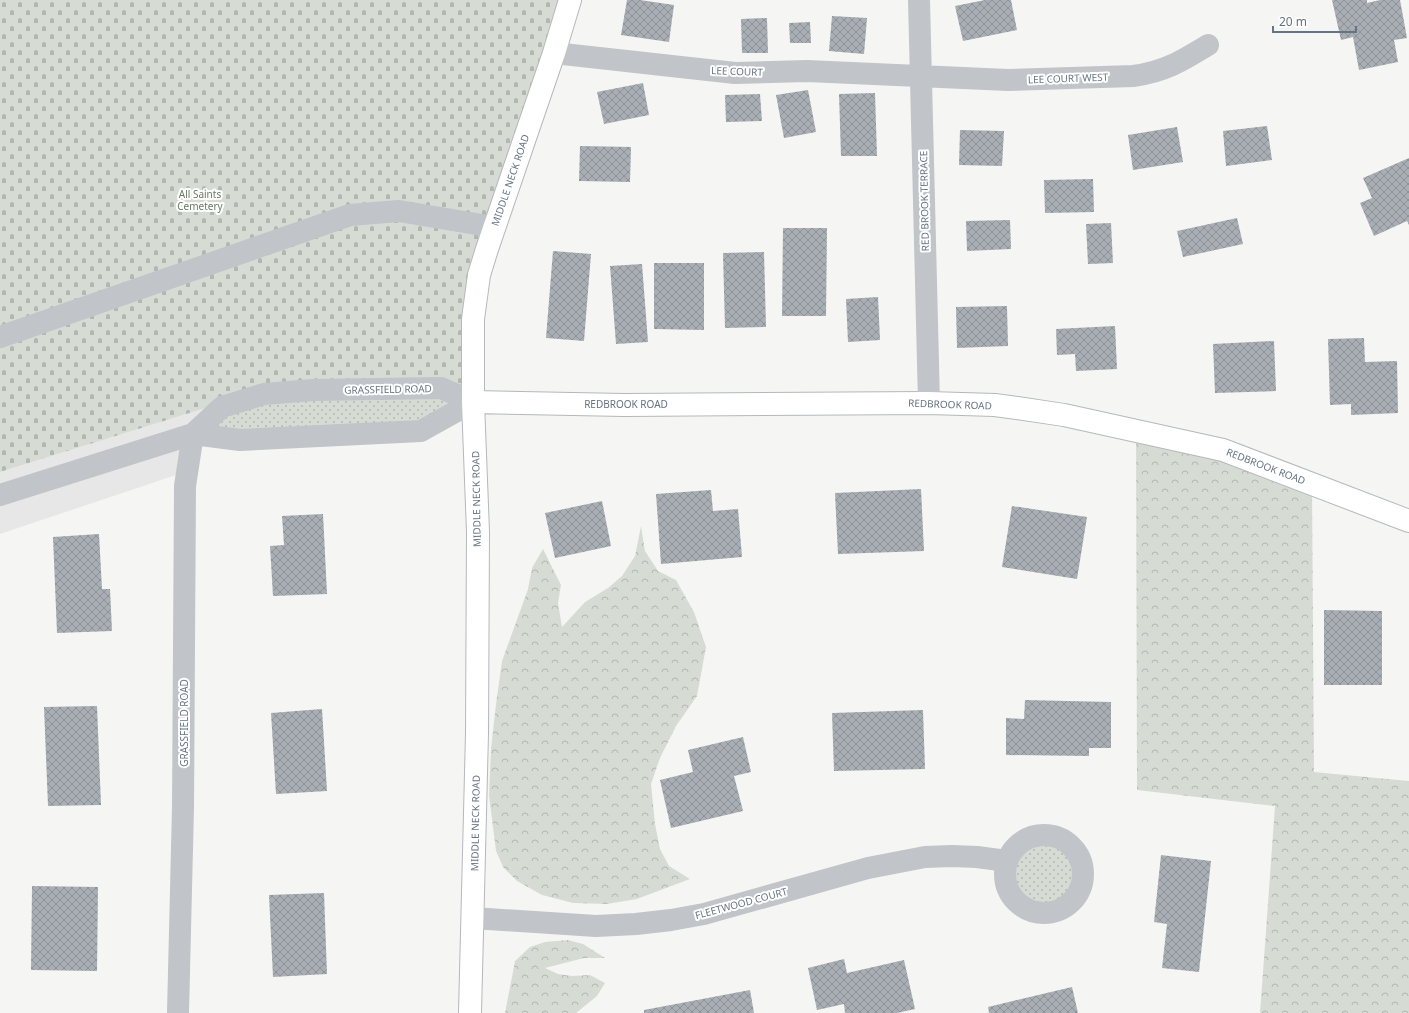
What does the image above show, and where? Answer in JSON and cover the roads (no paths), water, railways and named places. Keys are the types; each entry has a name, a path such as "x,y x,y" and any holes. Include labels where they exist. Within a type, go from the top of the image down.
{"main road":[{"name":"MIDDLE NECK ROAD","path":"470,1013 477,733 478,540 473,402 473,319 480,275 494,227 554,53 570,0"},
{"name":"REDBROOK ROAD","path":"473,402 624,405 929,403 995,405 1044,412 1223,450 1409,521"}],"street":[{"name":"RED BROOK TERRACE","path":"919,0 929,403"},
{"name":"LEE COURT WEST","path":"921,76 1008,80 1133,76 1150,74 1182,62 1208,45"},
{"name":"LEE COURT","path":"554,53 735,73 807,71 921,76"},
{"path":"0,337 350,215 399,211 494,227"},
{"name":"GRASSFIELD ROAD","path":"178,1013 183,807 185,486 193,434 222,407 264,394 313,390 441,388 473,402"},
{"path":"0,495 193,434 240,440 421,431 473,402"},
{"name":"FLEETWOOD COURT","path":"473,918 596,926 636,924 704,914 868,868 925,857 964,856 1007,861"}],"park label":[{"name":"All Saints Cemetery","path":"200,200"}]}
